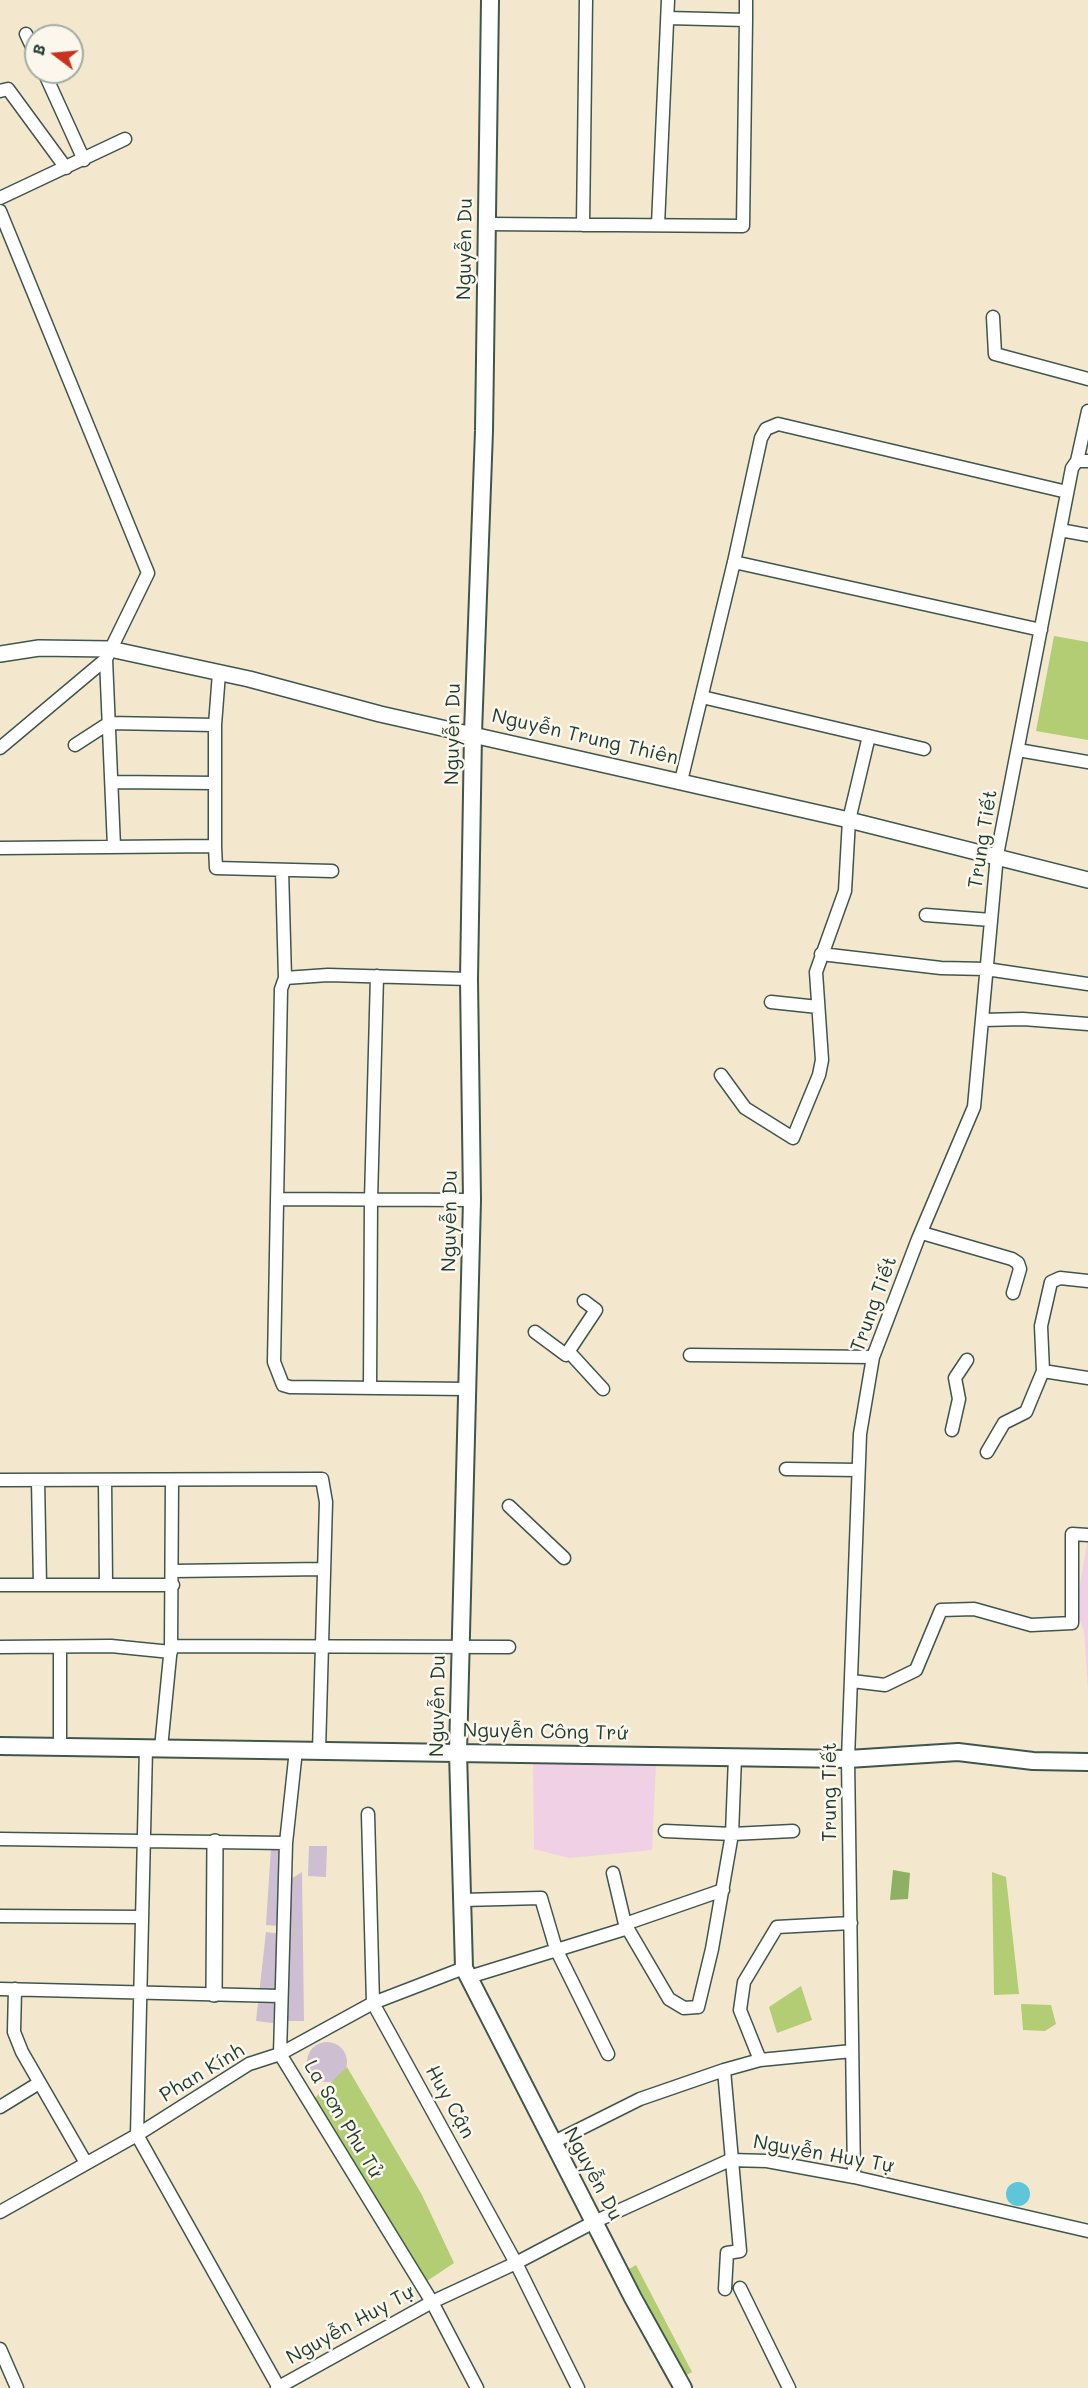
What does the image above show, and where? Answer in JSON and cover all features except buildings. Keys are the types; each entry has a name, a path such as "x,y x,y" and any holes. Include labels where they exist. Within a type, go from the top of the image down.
{"main road":[{"name":"Nguyễn Du","path":"489,0 484,431 473,733 469,979 472,1200 458,1752 466,1972 552,2143 683,2388"},
{"name":"Nguyễn Công Trứ","path":"0,1746 848,1758 958,1752 1033,1761 1088,1762"}],"street":[{"path":"583,225 586,0"},
{"path":"658,225 668,0"},
{"path":"487,224 743,226 746,0"},
{"path":"668,18 746,20"},
{"path":"49,84 84,160"},
{"path":"0,91 8,89 66,168"},
{"path":"0,198 125,139"},
{"path":"0,211 148,573 108,654 0,748"},
{"path":"993,317 995,354 1088,379"},
{"name":"Trung Tiết","path":"854,2178 848,1758 860,1434 873,1357 974,1107 997,855 1067,492 1080,462 1088,411"},
{"path":"681,781 734,561 760,438 766,429 776,424 1067,492"},
{"path":"1060,530 1088,535"},
{"path":"734,561 1041,630"},
{"name":"Nguyễn Trung Thiên","path":"0,654 39,648 108,654 219,673 380,714 473,733 997,855 1088,880"},
{"path":"108,654 114,847"},
{"path":"219,673 214,783 216,868 332,871"},
{"path":"702,697 924,749"},
{"path":"75,745 110,723 215,725"},
{"path":"721,1075 745,1108 793,1138 819,1075 822,1060 816,972 845,891 849,820 869,736"},
{"path":"1018,750 1088,762"},
{"path":"112,782 214,783"},
{"path":"0,848 215,846"},
{"path":"282,870 285,978 280,989 273,1357 283,1385 467,1389"},
{"path":"926,915 991,920"},
{"path":"821,954 941,968 986,969 1088,984"},
{"path":"285,978 328,975 469,979"},
{"path":"370,1388 371,1200 377,976"},
{"path":"771,1002 818,1007"},
{"path":"982,1020 1023,1019 1088,1024"},
{"path":"277,1199 472,1200"},
{"path":"922,1233 1012,1259 1018,1263 1020,1269 1013,1293"},
{"path":"987,1452 1004,1423 1026,1412 1043,1371 1041,1326 1049,1285 1053,1280 1060,1278 1088,1281"},
{"path":"535,1332 566,1356 596,1310 584,1301"},
{"path":"570,1353 603,1389"},
{"path":"690,1355 873,1357"},
{"path":"952,1430 959,1399 955,1378 968,1360"},
{"path":"1043,1371 1088,1378"},
{"path":"786,1469 858,1470"},
{"path":"0,1480 322,1479 326,1502 319,1751"},
{"path":"38,1480 40,1585"},
{"path":"105,1480 106,1585"},
{"path":"172,1480 171,1649 153,1748 144,1841 140,1917 137,2135 278,2388"},
{"path":"509,1506 564,1558"},
{"path":"852,1681 885,1685 916,1670 941,1610 974,1609 1032,1625 1072,1623 1072,1534 1088,1535"},
{"path":"173,1571 324,1569"},
{"path":"0,1585 173,1585"},
{"path":"0,1647 111,1646 171,1649 509,1647"},
{"path":"60,1647 60,1747"},
{"name":"La Sơn Phu Tử","path":"296,1750 286,1843 280,2054 432,2302 477,2388"},
{"path":"614,1873 626,1926 669,1999 678,2006 695,2009 702,1999 732,1834 735,1757"},
{"name":"Huy Cận","path":"368,1814 373,2003 516,2263 578,2388"},
{"path":"665,1831 732,1834 794,1831"},
{"path":"0,1839 286,1843"},
{"path":"214,1994 216,1842"},
{"name":"Phan Kính","path":"0,2212 137,2135 249,2064 280,2054 373,2003 466,1972 556,1949 723,1890"},
{"path":"462,1900 541,1898 556,1949 608,2054"},
{"path":"0,1916 140,1917"},
{"path":"760,2060 742,2022 740,2002 748,1975 773,1931 786,1924 851,1923"},
{"path":"0,1989 280,1996"},
{"path":"15,1989 14,2032 22,2052 86,2163"},
{"path":"552,2143 640,2099 724,2070 760,2060 852,2051"},
{"path":"724,2070 730,2160 740,2251 727,2253 725,2289"},
{"path":"0,2107 39,2083"},
{"name":"Nguyễn Huy Tự","path":"278,2388 432,2302 516,2263 594,2222 730,2160 767,2161 854,2178 1088,2231"},
{"path":"740,2288 789,2388"},
{"path":"0,2349 17,2388"}],"shaded area":[{"path":"1087,1543 1088,1689 1084,1631 1076,1609"},
{"path":"533,1762 656,1764 652,1850 569,1858 534,1849"},
{"path":"309,1846 327,1846 326,1877 308,1876"},
{"path":"271,1848 284,1849 279,1926 266,1925"},
{"path":"302,1872 304,2021 288,2021 286,1882"},
{"path":"266,1932 282,1934 273,2023 256,2021"},
{"path":"327,2042 341,2048 347,2062 341,2076 327,2082 313,2076 307,2062 313,2048"}],"green space":[{"path":"1054,636 1088,642 1088,740 1036,731"},
{"path":"893,1870 910,1873 908,1899 890,1900"},
{"path":"992,1872 1006,1877 1019,1994 994,1995"},
{"path":"801,1986 812,2020 777,2033 769,2007"},
{"path":"1021,2004 1051,2005 1056,2024 1045,2031 1023,2030"},
{"path":"347,2067 422,2195 454,2263 421,2285 315,2098"},
{"path":"636,2265 692,2372 685,2376 629,2269"}],"water":[{"path":"1018,2182 1027,2185 1030,2194 1027,2203 1018,2206 1009,2203 1006,2194 1009,2185"}]}
